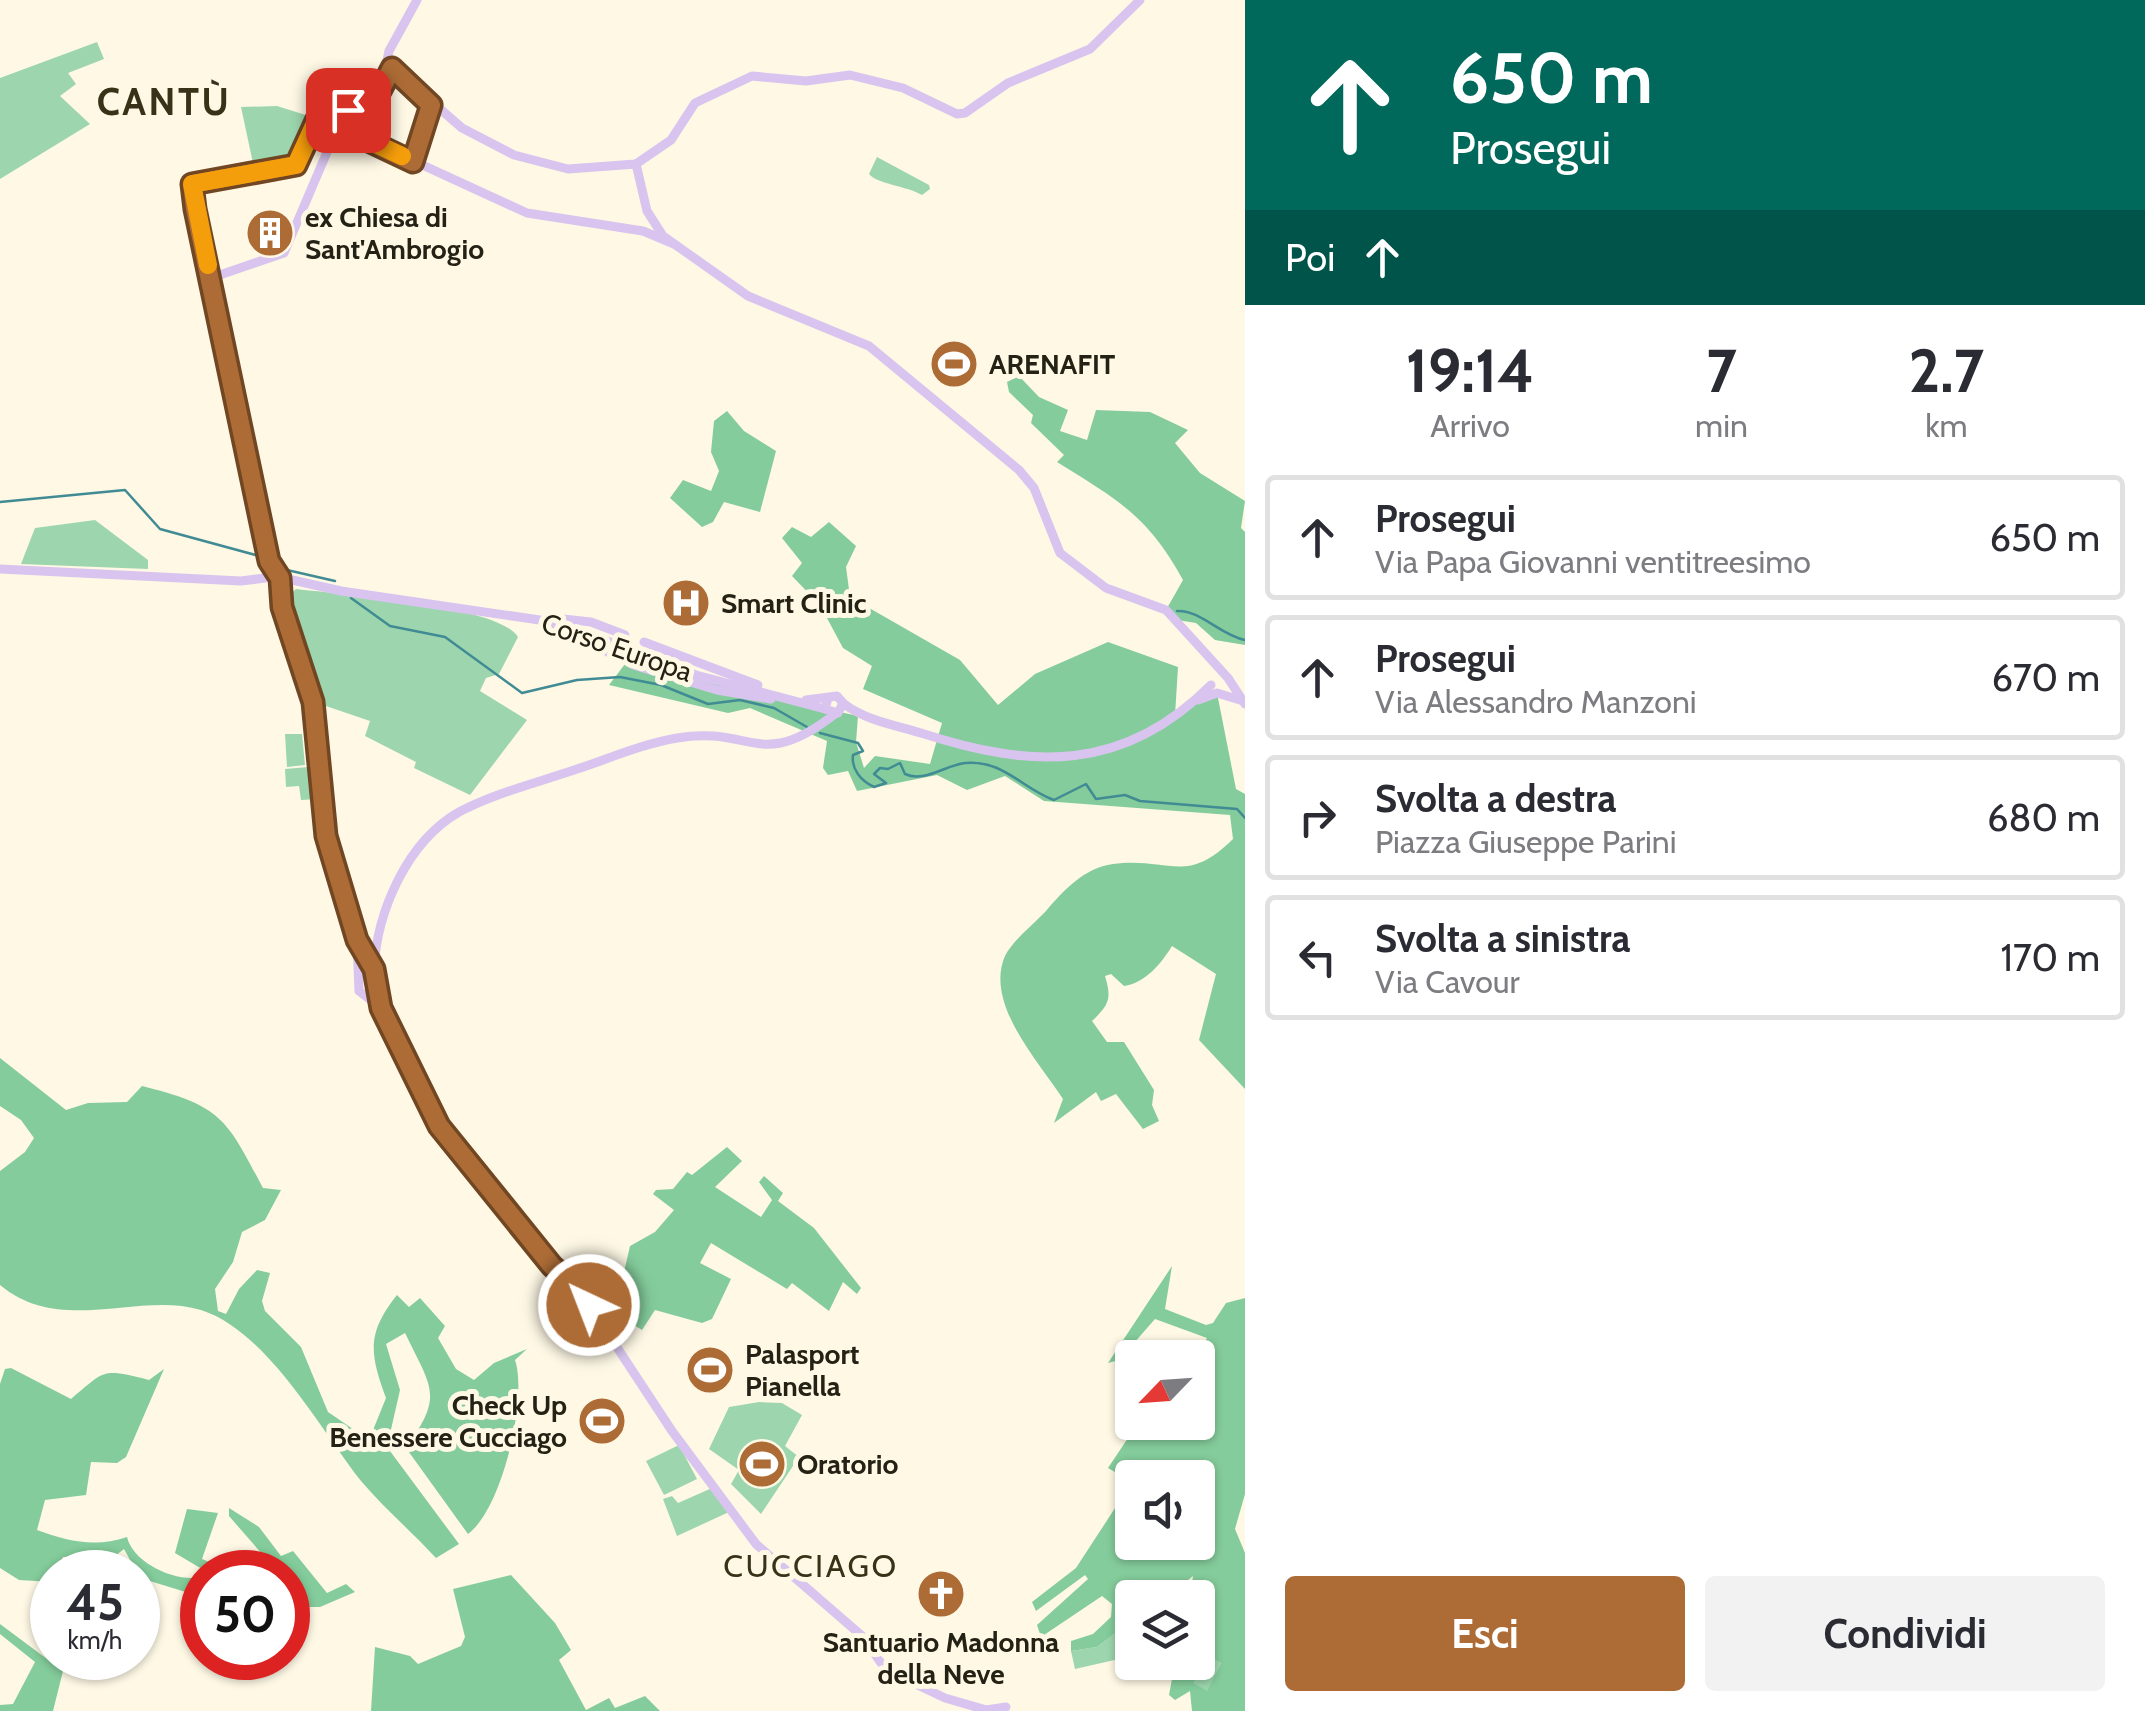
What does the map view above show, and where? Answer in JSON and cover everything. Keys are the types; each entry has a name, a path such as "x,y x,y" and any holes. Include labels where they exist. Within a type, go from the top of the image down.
{"main road":[{"path":"210,278 284,253 342,116 380,89 388,54 417,0"},
{"path":"388,54 394,69 462,128 525,159 575,169 636,164 671,140 688,108 744,78 761,75 806,81 838,74 903,88 958,114 971,110 1008,83 1090,49 1140,0"},
{"path":"360,136 386,71 394,69"},
{"path":"413,162 431,105"},
{"path":"1000,1710 945,1698 886,1670 856,1631 764,1553 581,1291 439,1126 381,1008 324,824 313,702 273,581 192,184 296,165 318,117 538,216 660,236 748,296 876,351 1026,477 1037,493 1053,544 1064,557 1106,588 1166,610 1212,661 1220,684 1244,702"},
{"path":"636,164 648,212 660,236"},
{"path":"0,569 273,581"},
{"name":"Corso Europa","path":"273,581 526,616 606,638 696,675 862,714 960,746 1018,757 1075,759 1113,750 1146,734 1220,684"},
{"path":"526,616 566,616 625,634"},
{"path":"526,616 592,641 618,658"},
{"path":"644,642 779,694"},
{"path":"633,665 717,690 786,702 792,697"},
{"path":"381,1008 359,992 389,899 426,841 452,816 498,796 671,739 717,737 767,746 800,740 824,723 832,708"},
{"path":"370,1000 374,984"}],"green space":[{"path":"97,42 104,59 68,73 76,84 60,96 90,124 0,179 0,78"},
{"path":"277,106 312,117 313,124 295,164 254,168 241,107"},
{"path":"877,157 930,189 922,195 873,177 869,174"},
{"path":"1019,376 1039,397 1068,410 1060,431 1087,440 1096,410 1150,412 1188,430 1175,443 1200,473 1245,501 1241,528 1245,532 1245,645 1215,640 1196,623 1177,620 1166,610 1183,580 1170,558 1130,511 1057,462 1064,455 1031,423 1033,415 1009,392 1007,382"},
{"path":"727,411 744,431 776,451 760,512 724,502 713,522 702,527 670,498 683,480 711,491 719,471 711,452 714,421"},
{"path":"95,520 148,560 148,569 21,564 35,528"},
{"path":"829,522 856,546 846,567 850,597 960,660 998,705 1035,674 1108,642 1178,667 1175,715 1217,693 1236,789 1245,794 1245,1089 1199,1040 1216,974 1172,946 1158,966 1139,981 1124,986 1111,974 1105,976 1108,1001 1092,1021 1107,1042 1124,1042 1154,1090 1152,1105 1159,1121 1143,1129 1116,1094 1101,1101 1096,1092 1054,1123 1063,1099 1029,1051 1002,994 1005,956 1067,888 1084,875 1113,864 1189,866 1202,862 1233,839 1230,815 1044,801 1005,776 967,790 937,775 857,791 848,771 828,775 823,768 827,741 750,708 728,713 609,685 625,664 858,716 856,742 864,768 875,756 930,764 942,723 863,689 872,666 843,648 820,605 792,576 802,563 782,538 792,527 811,537"},
{"path":"296,589 450,609 505,626 518,637 499,674 486,678 480,691 527,720 470,795 414,768 416,762 365,736 370,721 317,703 283,601"},
{"path":"305,729 313,729 318,799 301,800 299,786 286,787 285,769 308,767"},
{"path":"285,734 302,734 305,765 287,767"},
{"path":"0,1058 66,1110 88,1103 127,1102 142,1086 189,1101 219,1118 240,1145 263,1188 281,1190 265,1220 242,1232 233,1262 215,1289 218,1311 226,1314 239,1289 257,1270 270,1273 262,1301 265,1311 301,1347 328,1412 369,1440 386,1398 374,1356 376,1333 397,1295 409,1307 420,1298 445,1326 438,1338 456,1369 474,1380 494,1363 527,1349 515,1360 518,1400 501,1478 492,1502 468,1534 406,1448 430,1403 422,1367 405,1333 386,1344 400,1390 387,1447 459,1544 436,1558 361,1481 270,1360 225,1321 201,1310 177,1306 48,1308 24,1300 0,1285 0,1171 25,1152 34,1138 21,1120 0,1106"},
{"path":"727,1147 742,1161 715,1187 761,1217 772,1200 759,1182 764,1176 783,1193 778,1201 814,1228 861,1288 857,1294 843,1282 829,1311 792,1283 787,1289 711,1243 700,1263 731,1279 712,1319 702,1323 655,1310 642,1330 629,1322 607,1278 624,1272 630,1246 655,1232 674,1210 653,1194 656,1190 673,1189 687,1172 692,1175"},
{"path":"1172,1266 1165,1309 1206,1325 1213,1323 1226,1303 1245,1298 1245,1494 1235,1529 1245,1553 1245,1711 1192,1711 1190,1691 1175,1700 1169,1695 1172,1680 1195,1680 1194,1683 1207,1691 1215,1680 1221,1663 1215,1660 1215,1580 1192,1580 1193,1576 1188,1580 1115,1580 1115,1634 1097,1647 1071,1651 1071,1641 1093,1634 1111,1617 1112,1604 1102,1596 1041,1637 1037,1625 1088,1579 1085,1575 1036,1611 1032,1602 1076,1568 1115,1508 1115,1560 1215,1560 1215,1460 1115,1460 1115,1472 1108,1468 1127,1440 1215,1440 1215,1340 1206,1340 1155,1319 1137,1340 1123,1340"},
{"path":"11,1368 71,1399 105,1374 149,1380 164,1369 126,1457 117,1463 91,1462 86,1495 45,1500 37,1530 81,1542 127,1537 134,1550 30,1550 30,1581 19,1580 0,1568 0,1384 5,1369"},
{"name":"Oratorio","path":"782,1403 802,1415 785,1446 799,1457 761,1514 731,1484 739,1470 709,1449 729,1407"},
{"path":"679,1445 697,1479 664,1495 646,1461"},
{"path":"712,1488 729,1512 677,1536 663,1499 672,1496 678,1503"},
{"path":"229,1508 259,1527 276,1550 259,1550 229,1516"},
{"path":"187,1509 218,1513 205,1550 180,1550 180,1556 175,1553"},
{"path":"160,1570 180,1577 180,1590 160,1584"},
{"path":"310,1572 327,1593 346,1584 355,1592 320,1607 310,1607"},
{"path":"511,1575 555,1623 571,1650 559,1660 586,1710 609,1698 615,1708 645,1696 660,1711 371,1711 375,1647 410,1656 418,1664 461,1646 465,1637 453,1589"},
{"path":"0,1624 30,1646 30,1658 0,1634"},
{"path":"1115,1634 1115,1660 1075,1669 1071,1651 1097,1647"},
{"path":"30,1672 30,1680 61,1680 53,1711 0,1711 0,1705 13,1704"},
{"path":"1195,1680 1213,1680 1207,1692 1194,1683"}],"waterway":[{"path":"0,502 125,490 160,529 263,557"},
{"path":"274,561 287,570 335,581"},
{"path":"351,598 390,626 445,637 522,693 577,680 620,677 661,685 708,704 740,700 774,708 807,727"},
{"path":"1177,611 1194,614 1245,640"},
{"path":"820,733 858,743 863,751 853,755 855,770 874,787 886,783 874,774 880,768 900,763 905,774 912,776 978,763 1001,770 1054,800 1086,784 1096,799 1125,795 1140,801 1237,809 1245,818"}],"slow traffic":[{"path":"208,265 192,184 296,165 318,117 402,156"}],"place":[{"name":"ex Chiesa di Sant'Ambrogio","path":"270,233"},
{"name":"ARENAFIT","path":"954,364"},
{"name":"Smart Clinic","path":"686,603"},
{"name":"Palasport Pianella","path":"710,1370"},
{"name":"Check Up Benessere Cucciago","path":"602,1421"},
{"name":"Oratorio","path":"762,1464"},
{"name":"Santuario Madonna della Neve","path":"941,1594"}],"district":[{"name":"CANTÙ","path":"164,101"},
{"name":"CUCCIAGO","path":"811,1565"}],"route":[{"path":"348,110 379,93 386,71 392,68 410,80 431,105 413,162 318,117 296,165 192,184 195,209 269,561 280,578 282,607 313,702 326,836 357,940 374,969 381,1008 439,1126 552,1266 570,1282 580,1284 578,1290 587,1294 589,1305"}]}
